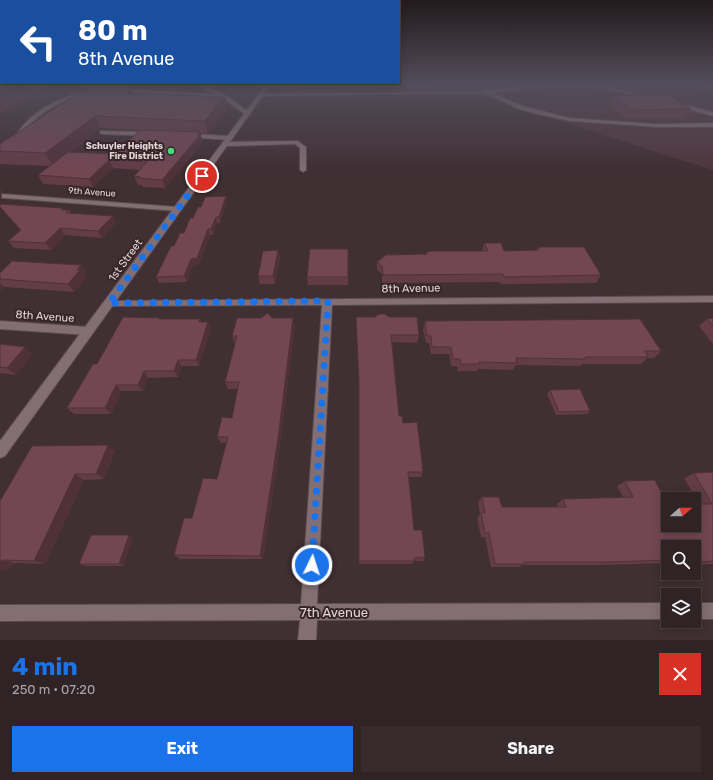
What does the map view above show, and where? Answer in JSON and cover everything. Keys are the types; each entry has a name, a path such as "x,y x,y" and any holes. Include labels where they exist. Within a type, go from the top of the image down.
{"street":[{"path":"22,132 36,116 41,113"},
{"path":"538,113 563,119 649,126 713,125"},
{"name":"1st Street","path":"0,452 248,114"},
{"path":"102,132 155,134"},
{"path":"185,136 228,141 296,142 303,147 303,170"},
{"name":"9th Avenue","path":"5,196 177,209"},
{"name":"8th Avenue","path":"109,303 713,299"},
{"path":"307,640 328,301"},
{"name":"8th Avenue","path":"0,325 88,332"},
{"name":"7th Avenue","path":"0,613 661,611"},
{"path":"701,611 713,611"}],"shaded area":[{"path":"533,113 713,113 713,170"}],"building":[{"path":"48,113 211,113 204,121 95,116 45,153 0,151 0,144"},
{"path":"140,130 200,132 198,135 200,135 162,180 138,178 140,177 134,176 147,162 109,160 89,179 38,175 68,152 115,154"},
{"path":"226,196 219,217 216,217 211,229 208,229 197,258 191,259 184,276 156,277 171,246 174,246 180,233 184,233 190,218 193,218 198,207 201,207 205,197"},
{"path":"0,204 62,208 61,210 69,210 66,213 113,216 98,231 60,228 45,243 8,241 21,230 0,207"},
{"path":"484,243 501,243 504,251 539,250 538,247 584,247 601,275 504,277 503,274 383,275 382,266 377,262 386,255 427,254 427,252 432,251 488,251"},
{"path":"310,249 348,249 348,277 307,277"},
{"path":"278,250 273,276 258,276 263,251"},
{"path":"12,261 81,265 77,270 80,270 68,284 0,279 0,272"},
{"path":"268,313 272,318 293,318 278,439 260,556 174,555 184,518 192,518 203,478 217,479 228,437 217,437 222,417 232,418 239,382 225,382 237,336 232,336 237,318 261,318"},
{"path":"379,314 385,314 389,317 417,317 419,335 391,335 399,416 402,416 403,423 417,422 423,472 408,472 414,530 422,530 425,557 414,558 414,561 359,561 359,381 356,317 375,317"},
{"path":"123,317 200,319 199,322 208,322 196,360 178,360 174,371 144,371 138,385 116,385 105,408 67,408 93,364 97,364"},
{"path":"713,318 713,326 707,319"},
{"path":"640,319 661,351 645,351 648,357 585,357 586,359 516,358 517,363 479,362 480,364 461,364 460,359 453,359 451,347 432,347 431,336 427,336 425,321"},
{"path":"0,344 25,347 7,368 0,367"},
{"path":"580,389 590,411 559,412 550,390"},
{"path":"108,445 96,474 75,474 34,561 3,560 0,562 0,501 32,446"},
{"path":"713,472 713,561 701,562 701,540 661,540 661,560 524,562 524,564 495,564 489,533 485,533 481,513 485,513 482,497 499,497 502,507 566,507 563,499 633,497 625,481 655,480 661,492 661,532 701,532 701,504 712,504 694,473"},
{"path":"91,535 129,535 119,564 79,564"}],"place":[{"name":"Schuyler Heights Fire District","path":"171,151"}],"route":[{"path":"202,176 109,303 328,301 312,565"}]}
